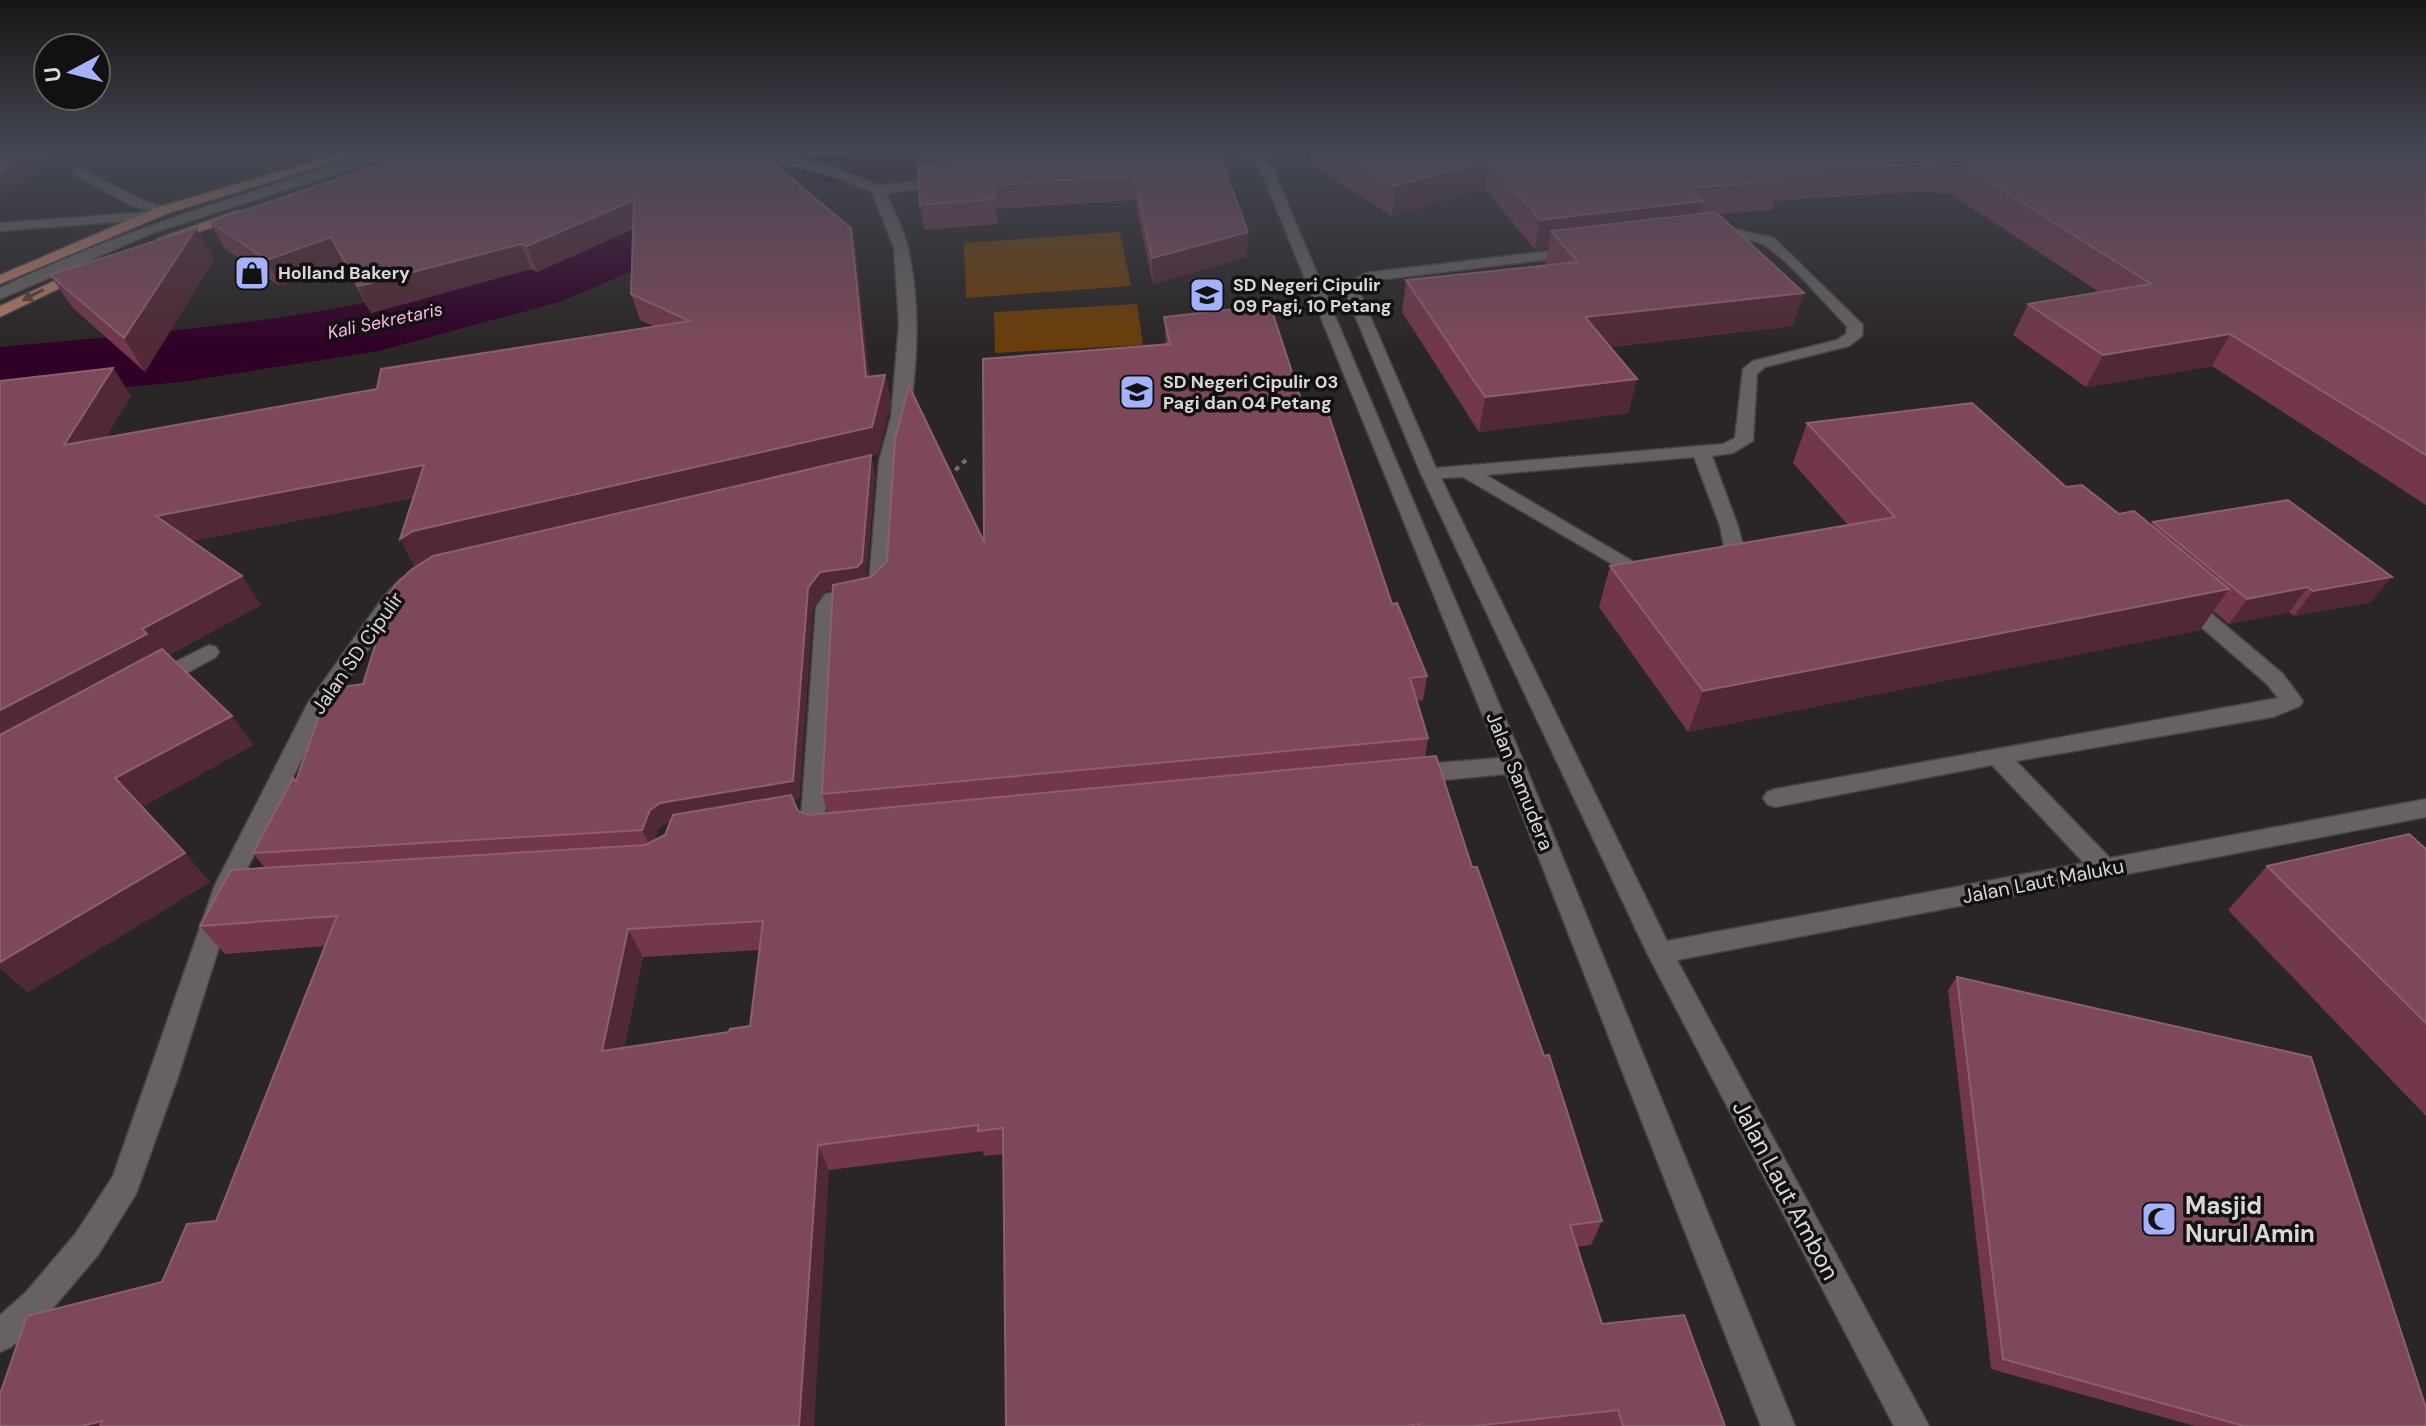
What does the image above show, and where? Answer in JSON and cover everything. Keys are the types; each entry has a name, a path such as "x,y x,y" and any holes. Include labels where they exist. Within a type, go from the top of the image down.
{"main road":[{"path":"0,280 151,215"},
{"path":"0,312 131,250 234,215"}],"street":[{"path":"0,294 109,245 193,215"},
{"path":"851,830 818,831 813,818 826,607 832,599 869,593 879,584 888,461 896,446 908,311 901,246 888,215"},
{"name":"Jalan Samudera","path":"1286,215 1514,765 1778,1426"},
{"path":"0,227 147,216"},
{"path":"1430,474 1727,449 1744,441 1749,372 1759,364 1843,343 1854,336 1855,325 1769,241 1734,233 1702,237"},
{"name":"Jalan Laut Ambon","path":"1592,250 1365,277 1350,287 1430,474 1660,953 1912,1426"},
{"path":"1701,451 1729,526 1736,557 1707,561"},
{"path":"858,468 888,461"},
{"path":"1465,470 1636,572 1664,568"},
{"name":"Jalan SD Cipulir","path":"0,1336 37,1303 87,1244 125,1184 164,1077 226,887 316,708 391,601 426,571"},
{"path":"1775,798 2273,709 2292,701 2275,679 2166,586"},
{"path":"139,690 209,652"},
{"path":"1997,756 2105,869"},
{"path":"1388,777 1514,765"},
{"name":"Jalan Laut Maluku","path":"1660,953 2426,808"},
{"path":"784,814 814,809"},
{"path":"226,887 257,885"}],"shaded area":[{"path":"1120,232 1131,286 966,298 964,243"},
{"path":"1137,304 1143,345 995,353 994,312"}],"building":[{"path":"232,215 600,215 527,246 521,244 358,286 331,237 267,260 210,222"},
{"path":"634,215 835,215 851,228 866,377 885,375 872,427 413,531 400,539 424,465 156,516 242,576 142,629 147,634 0,710 0,381 113,368 64,445 377,389 381,369 690,321 631,294"},
{"path":"1142,215 1242,215 1248,232 1152,258"},
{"path":"1535,215 1587,215 1540,220"},
{"path":"1694,215 1719,215 1804,293 1585,317 1637,379 1485,397 1406,280 1578,262 1551,231"},
{"path":"2041,215 2426,215 2426,455 2230,334 2103,355 2028,304 2151,284"},
{"path":"196,228 124,338 50,275"},
{"path":"1270,305 1304,409 1326,407 1392,604 1397,603 1427,676 1410,678 1428,738 822,794 833,585 871,577 887,561 895,439 909,386 984,542 983,359 1170,344 1164,317"},
{"path":"1972,403 2066,487 2082,485 2119,514 2134,511 2229,589 1703,691 1610,566 1895,517 1807,423"},
{"path":"871,455 862,562 857,567 820,572 808,588 793,781 660,803 650,810 642,830 253,853 293,778 296,781 329,689 363,684 394,586 411,570 433,556"},
{"path":"2288,500 2392,577 2313,591 2308,587 2247,599 2153,522"},
{"path":"162,649 232,716 115,778 185,853 0,962 0,735"},
{"path":"1436,756 1472,867 1477,867 1544,1056 1549,1055 1602,1221 1570,1225 1602,1324 1684,1315 1725,1426 1623,1426 1618,1410 1474,1426 1006,1426 1003,1128 978,1131 978,1125 818,1145 799,1426 100,1426 102,1421 82,1426 0,1426 0,1394 27,1316 162,1282 187,1224 216,1221 337,916 200,926 231,870 645,845 665,835 673,815 791,795 798,811 809,815","holes":["763,921 750,1026 730,1029 729,1032 602,1051 628,929"]},
{"path":"2409,834 2426,849 2426,1023 2267,866"},
{"name":"Masjid Nurul Amin","path":"1957,977 2311,1057 2426,1408 2426,1426 2244,1426 2003,1359"}],"waterway":[{"name":"Kali Sekretaris","path":"0,373 181,356 379,326 531,285 696,215"}],"place":[{"name":"Holland Bakery","path":"252,273"},
{"name":"SD Negeri Cipulir 09 Pagi, 10 Petang","path":"1207,295"},
{"name":"SD Negeri Cipulir 03 Pagi dan 04 Petang","path":"1137,392"},
{"name":"Masjid Nurul Amin","path":"2159,1219"}]}
